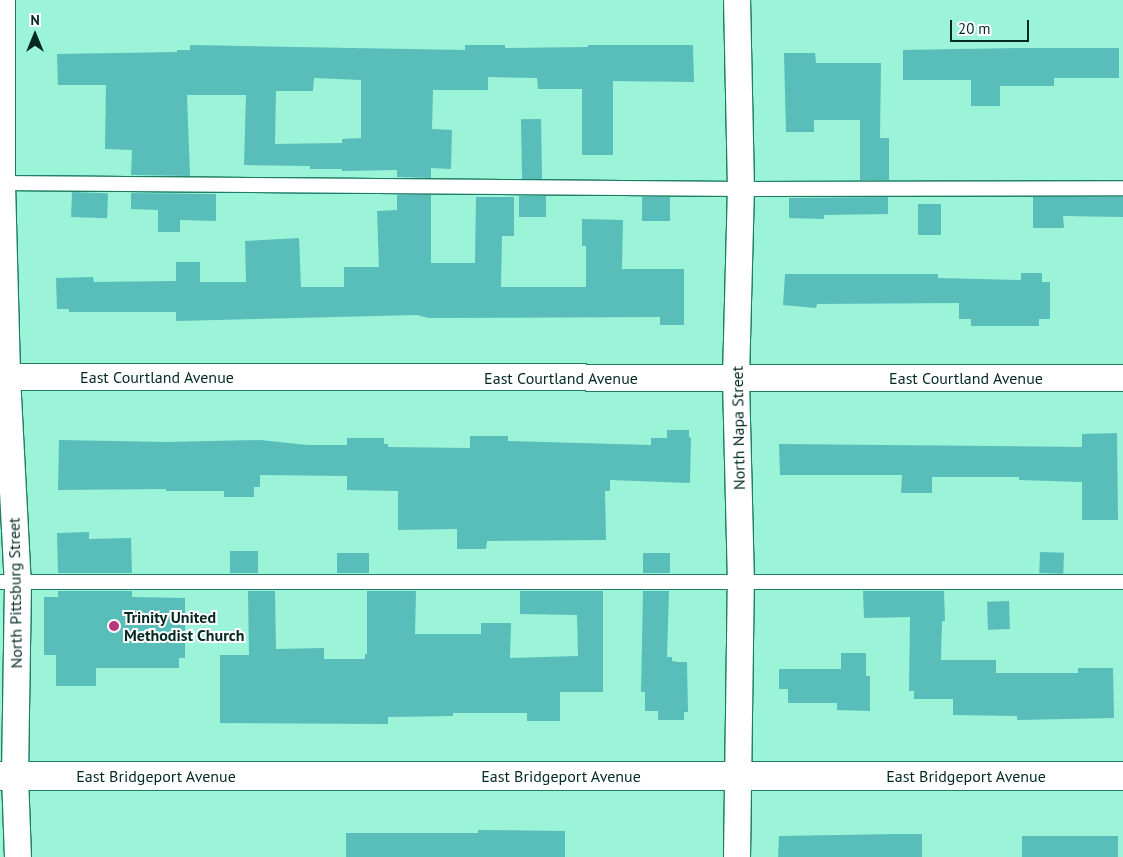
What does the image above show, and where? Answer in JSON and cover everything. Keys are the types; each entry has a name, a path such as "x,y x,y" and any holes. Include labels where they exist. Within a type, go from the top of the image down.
{"street":[{"name":"North Pittsburg Street","path":"2,0 1,182 9,583 7,776 18,857"},
{"name":"North Napa Street","path":"737,0 741,189 736,378 741,584 737,857"},
{"name":"East Courtland Avenue","path":"4,377 1123,378"},
{"name":"East Bridgeport Avenue","path":"7,776 1123,776"}],"lane":[{"path":"1,182 741,189 1123,188"},
{"path":"9,583 741,584 1123,582"}],"building":[{"path":"190,45 465,50 465,45 505,45 505,48 588,47 588,45 693,45 694,82 613,81 613,155 582,155 582,89 538,89 537,78 488,77 488,90 433,90 432,129 452,130 451,169 431,168 431,178 397,177 397,170 342,171 342,169 310,169 310,166 244,165 246,95 187,95 190,176 131,175 132,150 105,149 106,85 58,85 57,54 177,52 177,50 190,50","holes":["314,78 361,80 361,138 342,139 342,143 275,144 276,91 313,91"]},
{"path":"1119,48 1119,78 1054,78 1054,86 1000,86 1000,106 971,106 971,80 903,80 903,50"},
{"path":"784,53 815,53 816,63 881,63 880,138 889,138 889,180 860,180 860,120 814,120 814,132 786,132"},
{"path":"521,119 541,119 542,179 522,179"},
{"path":"72,192 108,193 107,218 71,217"},
{"path":"131,193 216,194 216,221 180,220 180,232 158,232 158,210 131,209"},
{"path":"397,195 431,195 431,263 475,263 476,197 514,197 514,236 502,236 501,287 586,287 586,246 582,246 582,219 623,220 622,269 684,269 684,325 660,325 660,317 429,318 417,315 176,321 176,312 69,312 69,309 57,309 56,278 93,277 94,282 176,281 176,262 200,262 200,282 246,282 245,241 299,238 301,287 344,287 344,267 379,267 377,211 397,210"},
{"path":"519,196 546,196 546,217 519,217"},
{"path":"642,197 670,197 670,221 642,221"},
{"path":"888,197 888,214 824,215 824,219 789,218 789,198"},
{"path":"1033,197 1123,197 1123,217 1063,216 1064,228 1033,228"},
{"path":"918,204 941,204 941,235 918,235"},
{"path":"1021,273 1042,273 1042,282 1050,282 1050,319 1039,319 1039,326 971,326 971,319 959,319 959,303 817,304 816,308 783,305 785,274 938,274 938,278 1021,280"},
{"path":"667,430 689,430 689,437 691,438 690,483 610,480 610,491 605,491 606,540 487,541 486,549 457,549 457,529 398,530 398,491 347,490 347,476 260,475 260,487 254,487 254,497 224,497 224,491 166,491 166,489 58,490 59,440 166,442 260,440 307,445 347,445 347,438 384,438 384,444 388,444 388,447 470,448 470,436 508,436 508,441 651,445 651,438 667,438"},
{"path":"1117,433 1118,520 1082,520 1082,482 1019,480 1019,477 932,477 932,493 901,493 902,475 780,475 779,444 1082,447 1082,434"},
{"path":"89,532 89,539 131,538 132,573 58,573 57,533"},
{"path":"230,551 258,551 258,573 230,573"},
{"path":"1040,552 1064,553 1063,574 1039,573"},
{"path":"337,553 369,553 369,573 337,573"},
{"path":"643,553 670,553 670,573 643,573"},
{"name":"Trinity United Methodist Church","path":"58,591 132,591 132,597 185,598 185,658 179,658 179,668 96,668 96,686 56,686 56,655 44,655 44,597 58,597"},
{"path":"248,591 275,591 276,649 324,648 324,659 365,659 365,654 367,654 367,591 416,591 415,634 481,634 481,623 511,623 510,658 578,656 577,615 520,614 520,591 603,591 603,692 560,692 560,721 527,721 527,713 453,713 453,716 388,717 388,724 220,723 220,655 249,655"},
{"path":"643,591 669,591 667,657 672,657 672,661 687,662 688,712 684,712 684,720 658,720 658,711 645,711 645,692 641,692"},
{"path":"863,591 944,591 945,621 942,621 941,660 996,660 996,673 1078,673 1078,668 1113,668 1114,718 1017,720 1017,716 953,715 953,699 914,699 914,691 909,691 910,617 864,618"},
{"path":"1009,601 1010,629 988,630 987,602"},
{"path":"841,653 866,653 866,676 870,676 870,711 837,710 837,703 788,703 788,689 779,689 779,669 841,669"},
{"path":"478,830 565,831 565,857 346,857 346,833 478,833"},
{"path":"922,834 922,857 778,857 779,836"},
{"path":"1022,836 1118,836 1118,857 1022,857"}],"place":[{"name":"Trinity United Methodist Church","path":"114,626"}]}
